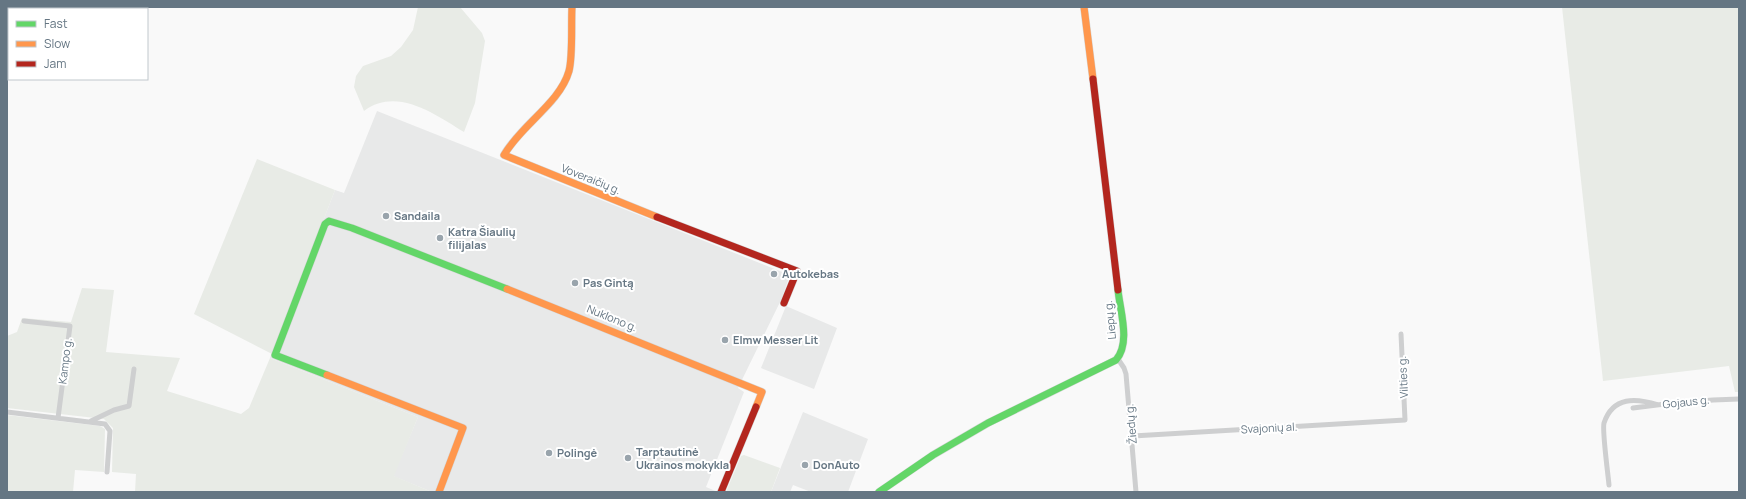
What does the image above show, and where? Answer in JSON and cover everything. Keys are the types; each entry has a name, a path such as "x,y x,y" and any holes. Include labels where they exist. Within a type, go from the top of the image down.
{"street":[{"name":"Voveraičių g.","path":"572,7 569,70 567,78 557,92 513,138 504,155 692,231 797,271 784,303"},
{"name":"Liepų g.","path":"1084,7 1124,340 1122,351 1118,359"},
{"name":"Nuklono g.","path":"439,492 463,428 275,355 325,224 329,221 352,228 620,333 762,392 721,492"},
{"name":"Kampo g.","path":"24,321 70,326 58,418"},
{"name":"Vilties g.","path":"1401,334 1405,420"},
{"name":"Žiedų g.","path":"1118,359 1126,374 1133,436 1136,492"},
{"path":"879,492 934,455 988,424 1118,359"},
{"path":"91,422 114,410 129,406 134,368"},
{"path":"1609,485 1604,424 1611,411 1619,403 1634,399 1644,400 1658,405"},
{"name":"Gojaus g.","path":"1633,408 1670,405 1684,400 1739,399"},
{"path":"7,412 105,424 110,431 107,472"},
{"name":"Svajonių al.","path":"1133,436 1405,420"}],"shaded area":[{"path":"418,7 460,7 482,33 485,41 475,103 464,132 429,111 403,102 390,101 377,104 364,111 354,87 356,76 363,66 391,56 401,47 413,30"},
{"path":"1562,7 1739,7 1739,392 1735,392 1729,366 1603,381"},
{"path":"377,111 790,275 781,300 738,388 744,392 706,487 718,492 432,492 393,476 418,417 270,358 335,190 344,193"},
{"path":"257,159 335,190 272,354 194,314"},
{"path":"82,288 114,290 106,352 180,358 167,391 241,414 249,408 270,358 418,417 394,476 432,492 135,492 136,474 112,472 113,428 104,419 7,408 7,336 17,332 22,318 71,322"},
{"path":"786,306 837,328 814,389 761,368"},
{"path":"803,412 868,439 848,492 811,492 793,485 790,492 771,492"},
{"path":"7,415 100,426 105,429 104,472 75,470 73,492 7,492"},
{"path":"744,455 780,468 771,492 726,492 741,456"}],"traffic: fast":[{"path":"327,375 275,355 325,224 329,221 352,228 507,289"},
{"path":"879,492 933,455 988,423 1116,360 1123,345 1124,336 1118,290"}],"traffic: slow":[{"path":"572,7 571,57 569,71 564,83 549,104 511,144 504,155 657,217"},
{"path":"1084,7 1093,79"},
{"path":"507,289 762,392 756,407"},
{"path":"327,375 463,428 439,492"}],"traffic: jam":[{"path":"1093,79 1118,290"},
{"path":"657,217 797,271 784,303"},
{"path":"721,492 756,407"}],"place":[{"name":"Sandaila","path":"386,216"},
{"name":"Katra Šiaulių filijalas","path":"440,238"},
{"name":"Autokebas","path":"774,274"},
{"name":"Pas Gintą","path":"575,283"},
{"name":"Elmw Messer Lit","path":"725,340"},
{"name":"Polingė","path":"549,453"},
{"name":"Tarptautinė Ukrainos mokykla","path":"628,458"},
{"name":"DonAuto","path":"805,465"}]}
